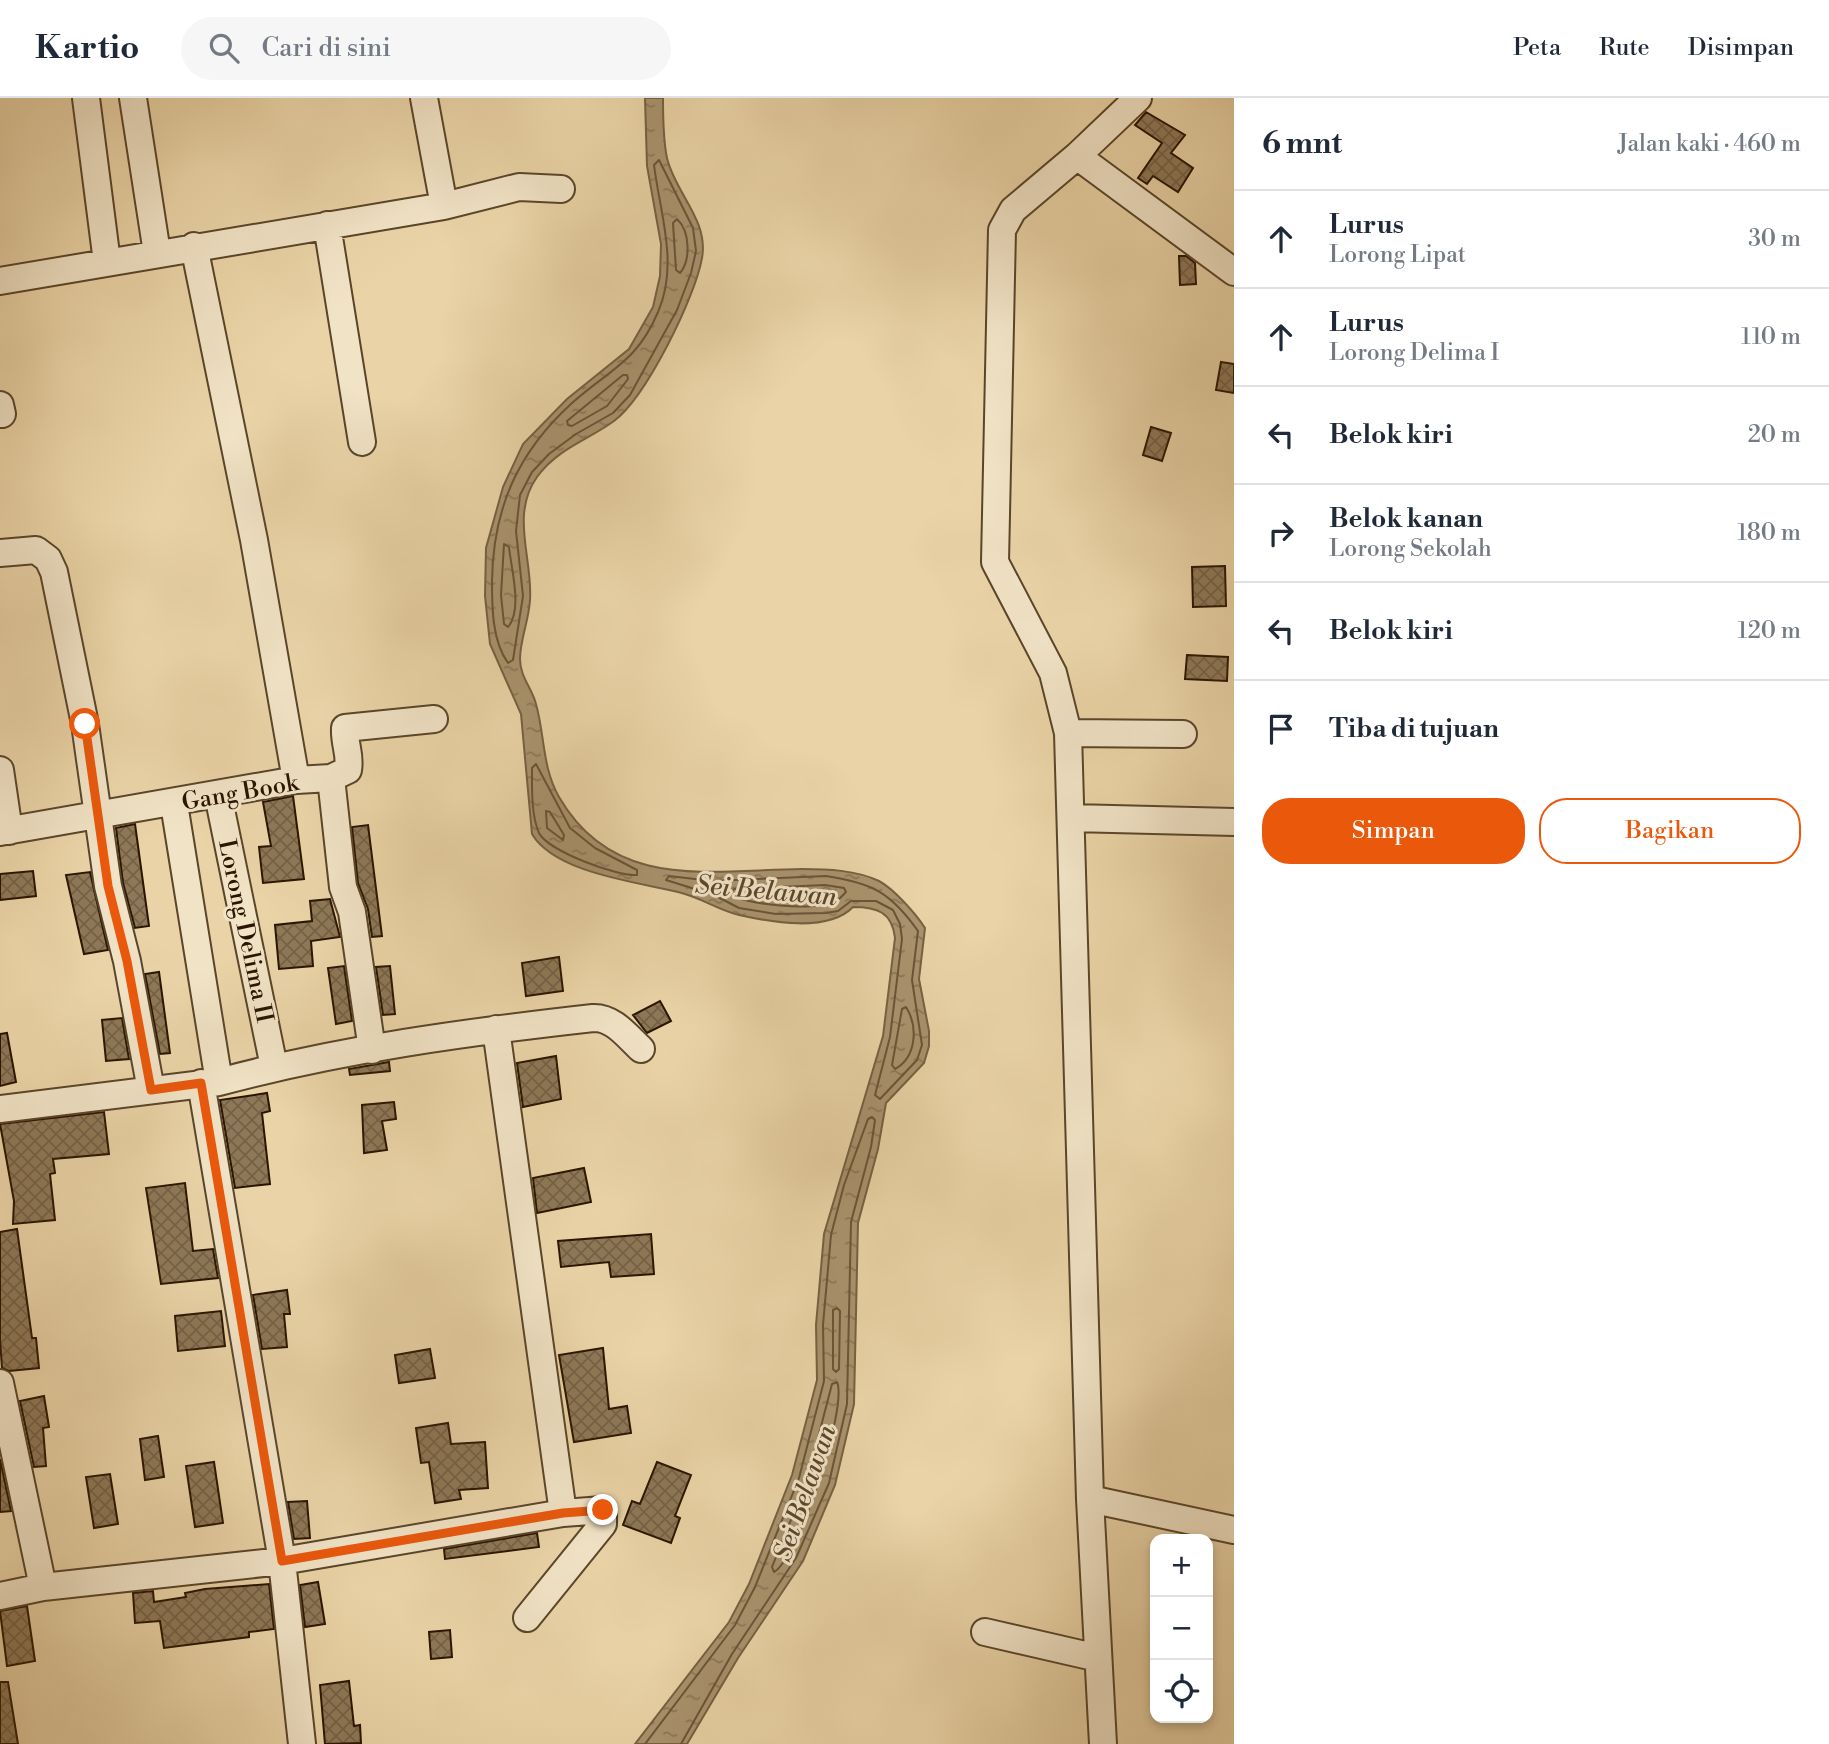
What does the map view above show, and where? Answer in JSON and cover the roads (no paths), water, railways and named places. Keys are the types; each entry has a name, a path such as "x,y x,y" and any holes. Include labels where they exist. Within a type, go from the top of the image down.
{"street":[{"path":"86,98 107,262"},
{"path":"133,98 157,253"},
{"path":"424,98 444,206"},
{"path":"1103,1744 1090,1499 1068,733 1054,673 997,571 995,549 1002,230 1013,210 1077,156 1138,98"},
{"path":"1077,156 1234,272"},
{"path":"0,281 194,246 444,206 519,187 561,189"},
{"path":"327,225 362,442"},
{"path":"194,246 254,540 296,780"},
{"path":"0,553 36,550 48,559 54,572 85,724 108,886 127,961 151,1090"},
{"name":"Gang Book","path":"5,831 98,814 174,804 296,780 331,778 348,770 351,758 346,749 345,728 433,719"},
{"path":"1068,733 1183,734"},
{"path":"0,770 5,831"},
{"path":"331,778 344,887 352,912 372,1050"},
{"name":"Lorong Delima II","path":"218,795 274,1067"},
{"path":"174,804 210,1083 282,1561 302,1744"},
{"path":"1072,818 1234,822"},
{"path":"0,1109 210,1083 274,1067 496,1029 603,1018 641,1049"},
{"path":"496,1029 563,1513"},
{"path":"0,1383 43,1587"},
{"path":"1090,1499 1234,1530"},
{"path":"0,1596 43,1587 282,1561 600,1509 605,1519 527,1618"},
{"path":"985,1632 1098,1658"}],"water":[{"name":"Sei Belawan","path":"645,98 663,98 667,158 701,231 702,258 698,276 680,321 654,369 627,409 604,428 554,459 537,477 529,492 525,506 524,537 530,600 520,659 522,671 536,704 550,774 559,797 581,827 607,848 636,862 699,872 831,870 861,874 885,885 904,902 925,928 919,979 929,1031 929,1046 924,1063 886,1103 878,1149 858,1223 854,1404 835,1485 803,1561 738,1658 687,1744 635,1744 729,1622 749,1584 792,1475 817,1380 816,1325 824,1234 883,1036 895,938 891,922 876,910 853,907 842,915 814,923 782,922 739,915 686,894 620,880 577,867 543,847 532,834 521,714 490,644 485,596 486,548 503,487 523,444 567,399 629,349 653,307 660,276 661,244 647,166"}]}
